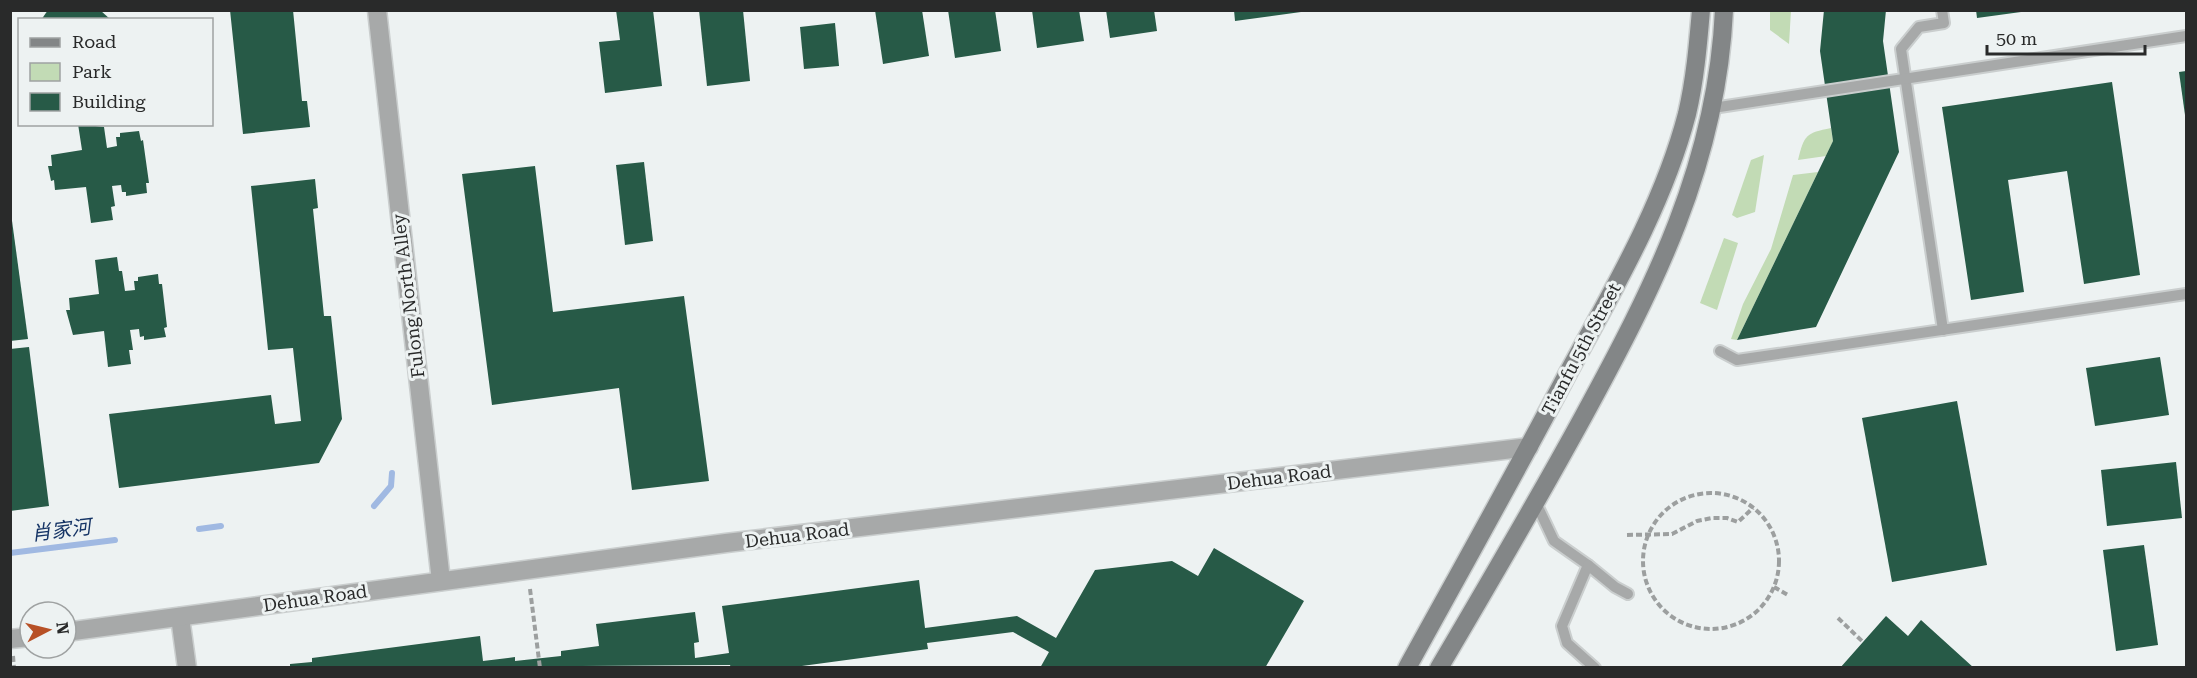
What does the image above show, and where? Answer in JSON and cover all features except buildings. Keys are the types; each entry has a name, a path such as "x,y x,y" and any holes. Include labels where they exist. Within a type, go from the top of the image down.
{"street":[{"name":"Fulong North Alley","path":"377,10 441,581"},
{"name":"Tianfu 5th Street","path":"1407,668 1529,447 1637,244 1668,174 1687,113 1698,51 1701,10"},
{"name":"Tianfu 5th Street","path":"1439,668 1536,503 1622,346 1678,227 1708,134 1722,58 1724,10"},
{"name":"Dehua Road","path":"78,630 726,543 1529,447"},
{"path":"180,617 187,668"}],"lane":[{"path":"1942,10 1944,23 1919,27 1901,49 1943,330"},
{"path":"1713,108 2187,36"},
{"path":"1720,351 1737,360 2187,294"},
{"path":"1536,503 1554,542 1628,594"},
{"path":"1588,565 1562,626 1567,643 1595,668"}],"path":[{"path":"1719,494 1734,497 1753,508 1770,527 1776,541 1778,572 1774,587 1760,608 1739,623 1723,628 1706,629 1689,626 1660,607 1645,577 1643,560 1649,535 1662,514 1688,497 1719,494"},
{"path":"1627,535 1672,534 1697,521 1712,518 1727,518 1738,522 1753,508"},
{"path":"527,570 540,668"},
{"path":"1774,587 1788,596"},
{"path":"1838,618 1863,642"}],"green space":[{"path":"1770,11 1791,11 1789,44 1770,30"},
{"path":"1831,128 1833,141 1826,156 1798,160 1807,137"},
{"path":"1764,155 1755,212 1737,218 1732,215 1751,160"},
{"path":"1818,172 1737,340 1731,339 1743,304 1771,249 1793,175"},
{"path":"1724,238 1738,243 1717,310 1700,303"}],"waterway":[{"name":"肖家河","path":"374,506 391,486 392,473"},
{"name":"肖家河","path":"199,529 221,526"},
{"name":"肖家河","path":"10,553 115,540"}]}
